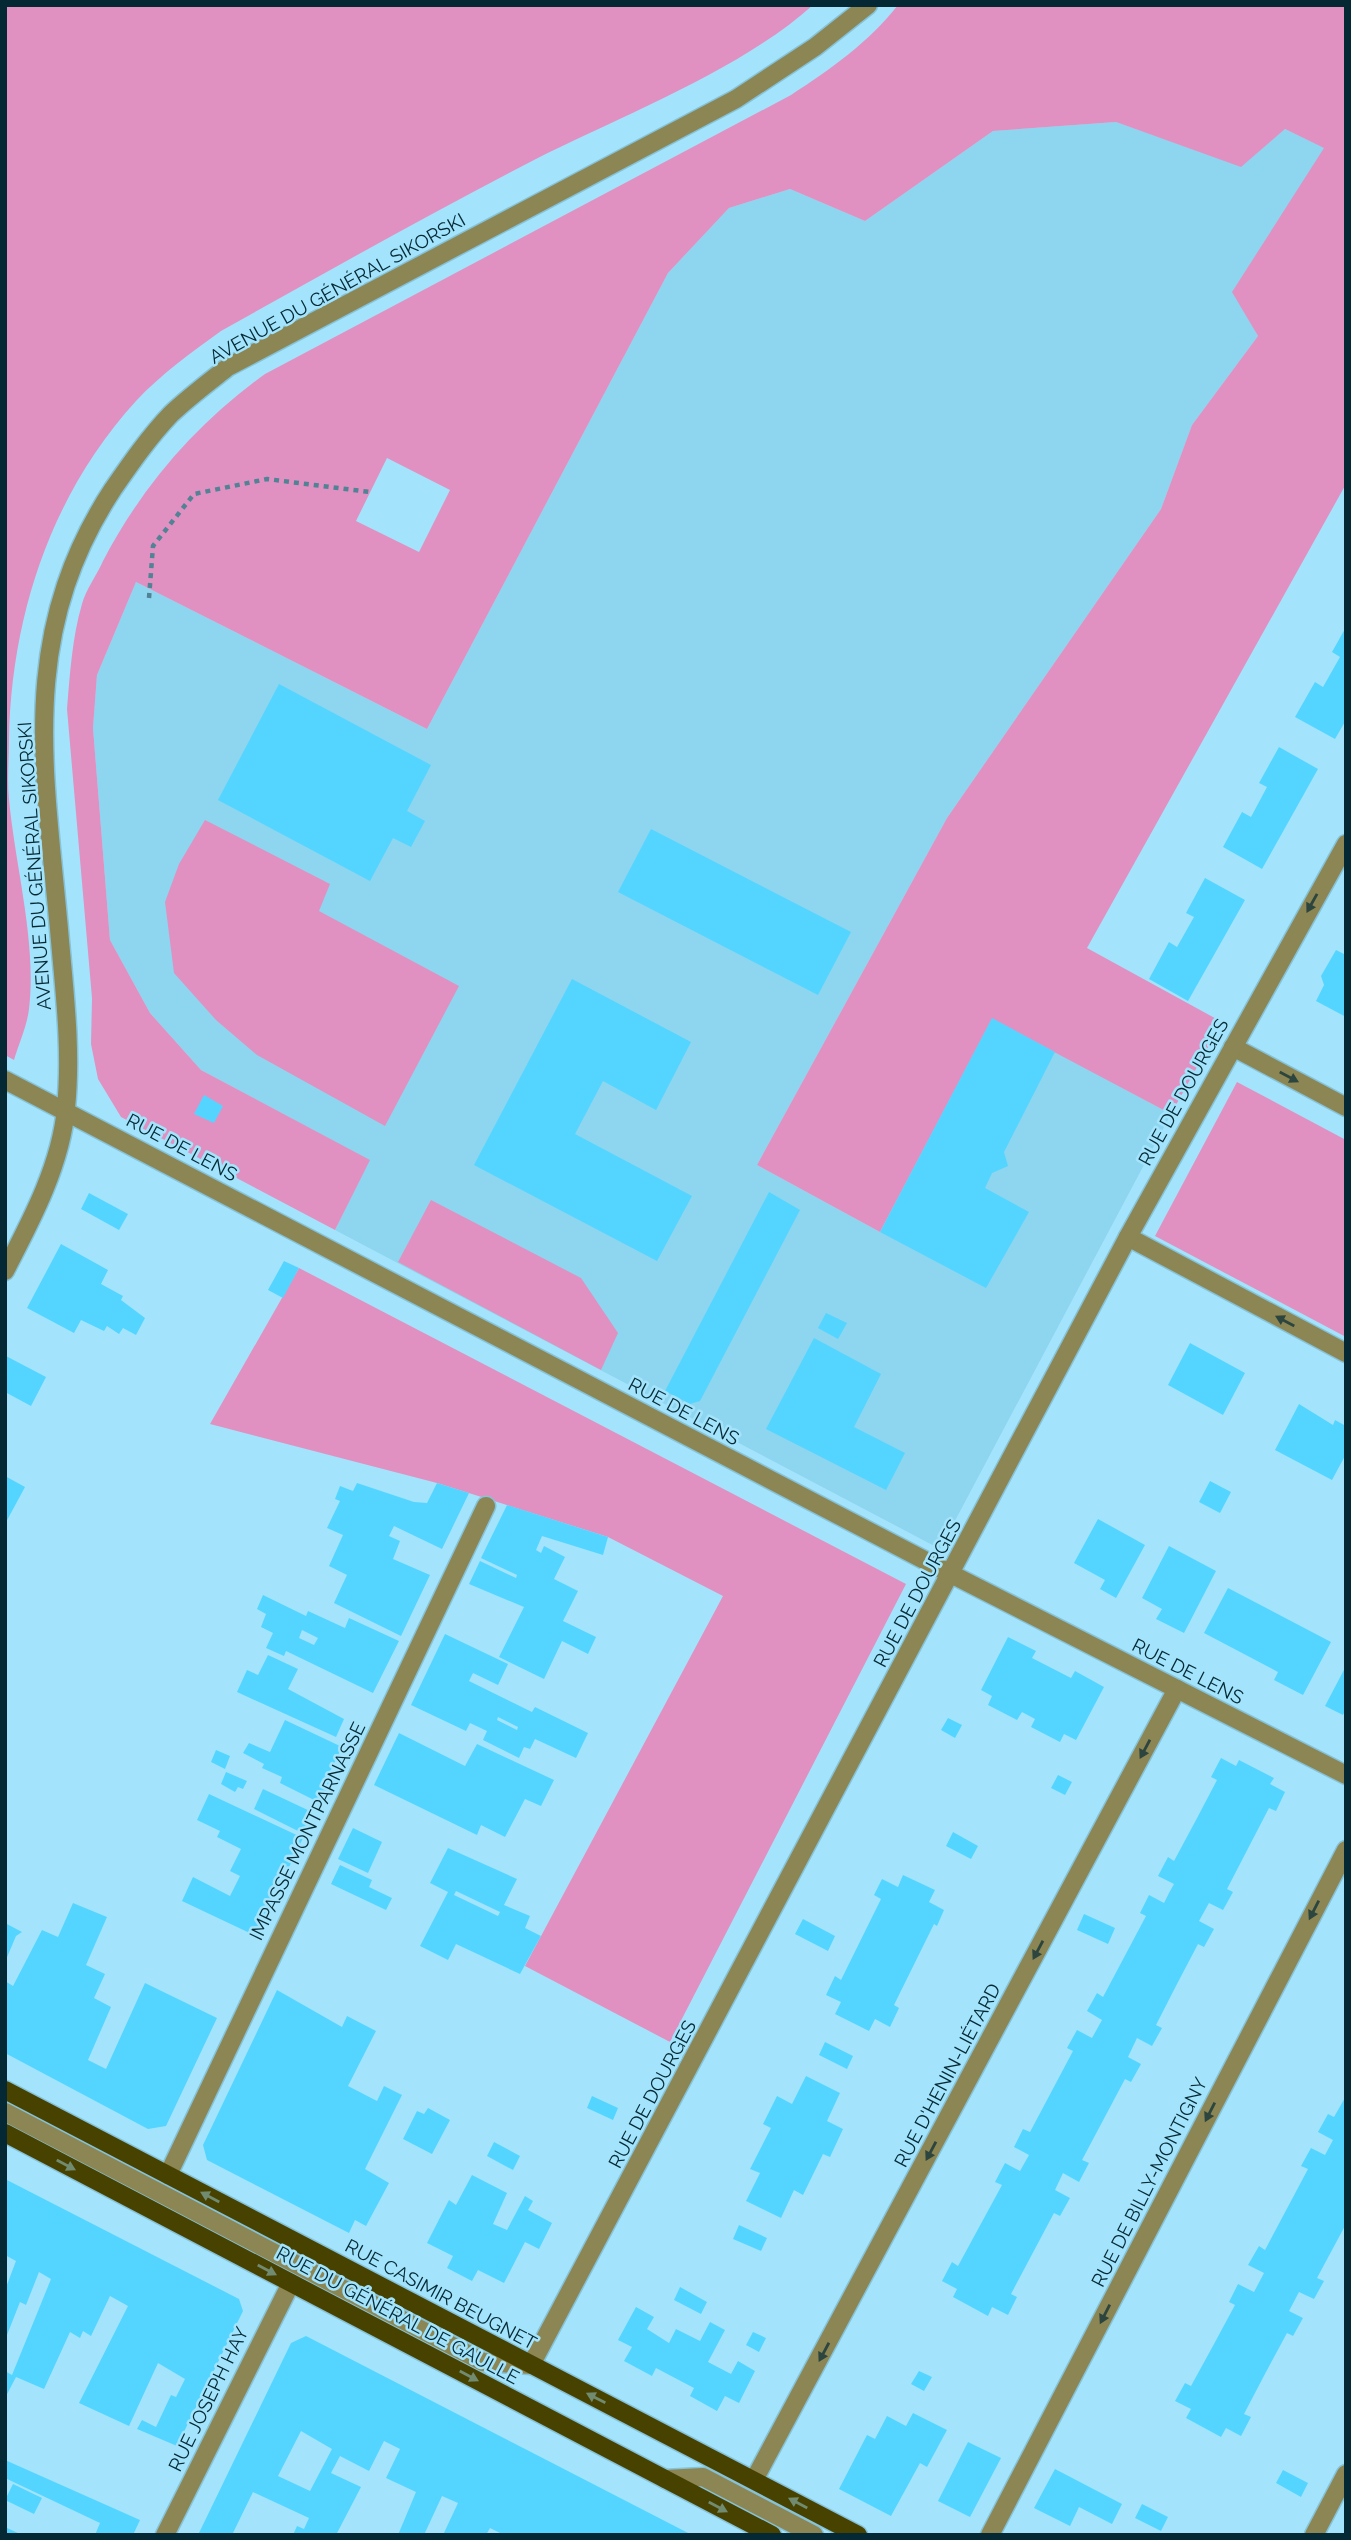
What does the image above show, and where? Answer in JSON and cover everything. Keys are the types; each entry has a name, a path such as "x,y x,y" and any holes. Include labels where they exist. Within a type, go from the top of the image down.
{"main road":[{"name":"RUE CASIMIR BEUGNET","path":"5,2090 858,2535"},
{"name":"RUE DU GÉNÉRAL DE GAULLE","path":"5,2133 772,2535"}],"street":[{"name":"AVENUE DU GÉNÉRAL SIKORSKI","path":"5,1271 48,1178 66,1110 69,1040 44,759 45,684 51,631 69,571 93,520 136,455 172,413 228,366 736,99 815,47 867,5"},
{"name":"RUE DE DOURGES","path":"531,2365 1128,1237 1346,844"},
{"path":"1233,1047 1346,1107"},
{"name":"RUE DE LENS","path":"5,1080 951,1574 1346,1775"},
{"path":"1128,1237 1346,1353"},
{"name":"IMPASSE MONTPARNASSE","path":"168,2175 486,1506"},
{"name":"RUE D'HENIN-LIÉTARD","path":"754,2480 1177,1689"},
{"name":"RUE DE BILLY-MONTIGNY","path":"990,2535 1346,1850"},
{"path":"5,2112 483,2362 531,2365"},
{"name":"RUE JOSEPH HAY","path":"165,2535 291,2283"},
{"path":"1314,2535 1346,2474"},
{"path":"665,2479 702,2477 814,2535"}],"path":[{"path":"149,598 153,546 194,494 267,479 370,492"}],"shaded area":[{"path":"5,5 813,5 784,29 716,71 495,180 221,331 156,382 106,437 59,517 41,559 18,648 12,694 8,792 28,931 31,983 28,1015 14,1060 5,1055"},
{"path":"898,5 1346,5 1346,484 1087,948 1222,1022 1171,1114 992,1019 880,1232 757,1165 947,818 1161,509 1192,425 1258,336 1232,292 1324,148 1285,129 1241,167 1116,122 993,131 865,221 790,189 729,208 668,273 427,729 136,582 97,675 93,728 110,940 150,1013 201,1070 370,1160 335,1230 121,1117 98,1079 91,1044 92,998 67,709 70,669 84,598 118,533 135,507 194,435 216,413 265,374 791,95 848,55","holes":["387,458 450,490 419,552 356,521"]},
{"path":"1116,122 1241,166 1285,129 1325,148 1233,291 1258,336 1192,425 1161,509 947,818 757,1165 880,1232 992,1018 1171,1114 940,1549 335,1230 369,1160 201,1070 150,1013 110,940 93,728 97,675 136,582 427,729 668,273 729,208 790,189 865,221 993,131"},
{"path":"205,820 330,884 319,911 459,986 385,1126 257,1055 216,1020 174,973 165,902 179,864"},
{"path":"1237,1082 1346,1140 1346,1337 1155,1236"},
{"path":"431,1200 581,1278 618,1333 601,1370 398,1262"},
{"path":"299,1268 906,1584 670,2042 525,1966 723,1596 608,1537 437,1483 210,1424"}],"building":[{"path":"1346,627 1346,720 1335,739 1295,717 1315,682 1323,687 1340,657 1332,652"},
{"path":"279,684 431,765 407,811 425,821 411,847 393,838 370,881 218,800"},
{"path":"1279,747 1318,769 1262,869 1223,847 1242,812 1251,817 1267,787 1259,783"},
{"path":"651,829 851,932 818,995 618,892"},
{"path":"1205,878 1245,900 1188,1001 1149,979 1169,942 1177,947 1194,917 1186,913"},
{"path":"1336,950 1346,955 1346,1017 1316,1001 1324,985 1321,976"},
{"path":"572,979 691,1042 656,1110 603,1081 575,1134 692,1196 657,1261 474,1165"},
{"path":"992,1018 1055,1052 1004,1152 1008,1166 992,1173 985,1188 1029,1212 986,1288 880,1232"},
{"path":"204,1095 223,1106 214,1123 194,1114"},
{"path":"769,1192 800,1210 700,1401 690,1404 665,1391"},
{"path":"89,1193 128,1214 119,1230 81,1209"},
{"path":"61,1244 108,1270 101,1284 123,1296 121,1300 145,1318 136,1335 123,1328 119,1334 107,1326 104,1331 81,1320 74,1333 27,1308"},
{"path":"284,1261 299,1268 283,1298 268,1290"},
{"path":"826,1313 847,1323 838,1339 818,1328"},
{"path":"814,1338 881,1374 854,1427 905,1453 886,1490 766,1429"},
{"path":"1190,1343 1245,1373 1223,1415 1168,1385"},
{"path":"6,1356 46,1377 31,1406 5,1392"},
{"path":"1299,1404 1333,1425 1335,1420 1346,1426 1346,1454 1332,1480 1275,1450"},
{"path":"5,1476 25,1487 5,1524"},
{"path":"1210,1481 1231,1492 1220,1513 1199,1502"},
{"path":"357,1483 414,1502 427,1503 437,1483 469,1493 442,1549 394,1526 389,1536 400,1541 393,1559 430,1575 401,1636 334,1603 347,1575 329,1566 343,1535 327,1528 340,1501 335,1499 340,1486 353,1491"},
{"path":"507,1505 608,1537 603,1555 542,1536 536,1550 541,1553 544,1546 565,1557 554,1579 578,1591 563,1621 596,1637 588,1654 562,1641 544,1679 499,1657 524,1607 469,1584 480,1561 516,1578 517,1575 481,1558"},
{"path":"1098,1519 1145,1545 1116,1598 1100,1589 1105,1580 1074,1563"},
{"path":"1169,1546 1216,1571 1184,1633 1156,1619 1162,1609 1142,1598"},
{"path":"1228,1588 1331,1642 1303,1695 1274,1680 1278,1672 1204,1633"},
{"path":"263,1595 306,1616 308,1611 345,1628 349,1618 399,1641 373,1693 286,1651 284,1656 266,1648 273,1633 261,1627 266,1614 257,1609","holes":["302,1630 318,1638 314,1645 299,1638"]},
{"path":"445,1634 508,1664 498,1685 473,1673 469,1681 532,1712 535,1707 588,1733 576,1758 535,1739 530,1749 524,1747 519,1758 483,1740 487,1731 470,1723 466,1731 411,1705","holes":["498,1717 518,1727 517,1730 497,1720"]},
{"path":"1008,1637 1036,1651 1032,1658 1071,1678 1075,1671 1104,1687 1076,1740 1064,1734 1060,1742 1031,1727 1035,1719 1022,1712 1017,1720 988,1705 992,1696 981,1690"},
{"path":"268,1655 298,1669 288,1689 344,1719 336,1737 237,1692 247,1670 258,1675"},
{"path":"1346,1666 1346,1709 1343,1715 1325,1706"},
{"path":"948,1718 962,1725 955,1738 941,1730"},
{"path":"285,1720 342,1747 326,1780 331,1782 320,1803 280,1783 282,1777 262,1768 264,1764 243,1753 249,1743 270,1752"},
{"path":"399,1733 465,1766 477,1744 554,1780 541,1806 525,1799 505,1837 481,1825 477,1835 374,1785"},
{"path":"216,1750 230,1756 225,1769 211,1762"},
{"path":"1221,1758 1236,1766 1239,1760 1274,1778 1270,1784 1285,1792 1276,1811 1269,1808 1227,1889 1233,1892 1223,1910 1209,1903 1199,1921 1214,1929 1204,1947 1198,1944 1156,2025 1162,2028 1152,2046 1137,2038 1128,2057 1141,2064 1131,2082 1125,2079 1082,2160 1089,2163 1079,2182 1063,2173 1055,2190 1070,2198 1060,2216 1054,2213 1011,2294 1017,2297 1008,2315 992,2307 988,2316 953,2297 957,2289 942,2281 952,2262 958,2266 1002,2185 995,2182 1005,2163 1020,2171 1029,2155 1014,2147 1023,2129 1030,2132 1073,2051 1067,2048 1077,2030 1092,2038 1102,2020 1087,2011 1097,1993 1103,1997 1146,1916 1140,1913 1149,1895 1164,1903 1174,1884 1158,1876 1168,1857 1174,1861 1196,1820 1217,1780 1211,1777"},
{"path":"226,1772 247,1781 243,1789 238,1787 235,1792 221,1784"},
{"path":"1058,1775 1072,1782 1065,1795 1051,1788"},
{"path":"263,1789 312,1812 302,1833 254,1809"},
{"path":"209,1794 303,1838 256,1936 182,1901 193,1877 230,1896 240,1876 230,1871 241,1849 217,1837 220,1831 197,1820"},
{"path":"353,1828 382,1842 368,1873 338,1859"},
{"path":"953,1832 978,1846 971,1859 946,1846"},
{"path":"448,1848 517,1879 504,1905 530,1916 525,1928 541,1936 520,1974 456,1944 448,1960 420,1946 448,1892 430,1883","holes":["456,1891 500,1912 498,1916 454,1895"]},
{"path":"340,1865 372,1880 369,1887 392,1898 386,1910 331,1884"},
{"path":"903,1875 935,1890 929,1902 944,1910 937,1926 934,1924 894,2005 899,2008 890,2027 875,2019 869,2031 835,2014 841,2002 826,1995 835,1976 841,1980 881,1899 874,1895 882,1879 898,1887"},
{"path":"73,1903 107,1917 86,1965 105,1974 94,1998 111,2007 88,2060 106,2069 145,1983 217,2018 166,2126 148,2129 5,2053 5,1981 13,1986 42,1930 58,1937"},
{"path":"1084,1914 1115,1928 1108,1944 1077,1930"},
{"path":"803,1919 835,1936 828,1951 795,1934"},
{"path":"5,1923 22,1932 16,1936 5,1962"},
{"path":"277,1990 342,2027 347,2016 376,2031 348,2086 377,2101 384,2086 402,2095 365,2169 389,2183 366,2226 355,2220 349,2233 207,2160 203,2145"},
{"path":"825,2042 853,2056 847,2069 819,2055"},
{"path":"806,2076 840,2093 827,2121 843,2129 830,2157 823,2154 803,2195 794,2190 781,2218 746,2201 760,2173 750,2169 771,2128 763,2124 777,2096 792,2104"},
{"path":"592,2096 618,2108 613,2120 587,2108"},
{"path":"1346,2096 1346,2224 1317,2278 1324,2281 1314,2299 1299,2292 1289,2311 1303,2318 1293,2336 1287,2333 1266,2372 1244,2414 1251,2417 1241,2436 1226,2428 1221,2437 1186,2418 1191,2409 1175,2401 1185,2383 1191,2386 1235,2305 1229,2302 1238,2284 1254,2292 1264,2273 1248,2265 1259,2246 1265,2250 1308,2169 1301,2166 1311,2148 1325,2155 1333,2140 1318,2132 1328,2114 1334,2117"},
{"path":"428,2108 450,2120 432,2154 403,2139 417,2111 424,2114"},
{"path":"494,2142 520,2156 513,2170 487,2156"},
{"path":"472,2175 507,2193 493,2224 507,2230 525,2196 533,2201 528,2210 552,2223 539,2249 525,2242 504,2283 478,2270 472,2281 447,2268 453,2256 427,2243 449,2200 456,2205"},
{"path":"5,2179 239,2299 243,2311 177,2446 137,2429 142,2420 156,2427 171,2395 176,2397 185,2379 158,2363 129,2426 79,2403 128,2306 110,2296 91,2336 83,2331 80,2338 70,2332 44,2389 16,2377 5,2398 5,2371 12,2375 51,2279 39,2272 26,2305 20,2302 5,2340 5,2290 16,2261 5,2255"},
{"path":"739,2225 767,2238 761,2251 733,2239"},
{"path":"680,2287 707,2302 701,2314 674,2300"},
{"path":"636,2307 654,2317 647,2329 669,2343 676,2329 700,2341 710,2322 725,2330 708,2362 731,2374 738,2361 755,2371 739,2403 725,2396 717,2411 690,2396 694,2388 656,2368 652,2376 624,2361 632,2347 618,2340"},
{"path":"753,2332 766,2338 759,2352 746,2345"},
{"path":"306,2336 692,2535 504,2535 490,2528 486,2535 443,2535 458,2503 442,2496 424,2535 398,2535 416,2492 386,2478 400,2449 384,2441 369,2471 340,2456 331,2473 361,2487 336,2535 293,2535 297,2526 304,2529 309,2518 253,2492 232,2535 198,2535 291,2343","holes":["301,2431 332,2449 310,2491 278,2476"]},
{"path":"919,2371 932,2377 924,2391 911,2384"},
{"path":"913,2413 947,2430 927,2467 920,2463 891,2516 839,2489 867,2435 875,2439 887,2416 906,2426"},
{"path":"968,2442 1001,2458 970,2517 938,2501"},
{"path":"5,2460 140,2520 133,2535 95,2535 100,2523 5,2478"},
{"path":"1055,2469 1122,2504 1112,2524 1079,2507 1070,2526 1034,2508"},
{"path":"1283,2470 1308,2483 1301,2497 1276,2483"},
{"path":"13,2484 42,2498 34,2514 5,2500"},
{"path":"1142,2504 1168,2517 1161,2531 1135,2518"},
{"path":"5,2527 22,2535 5,2535"}]}
